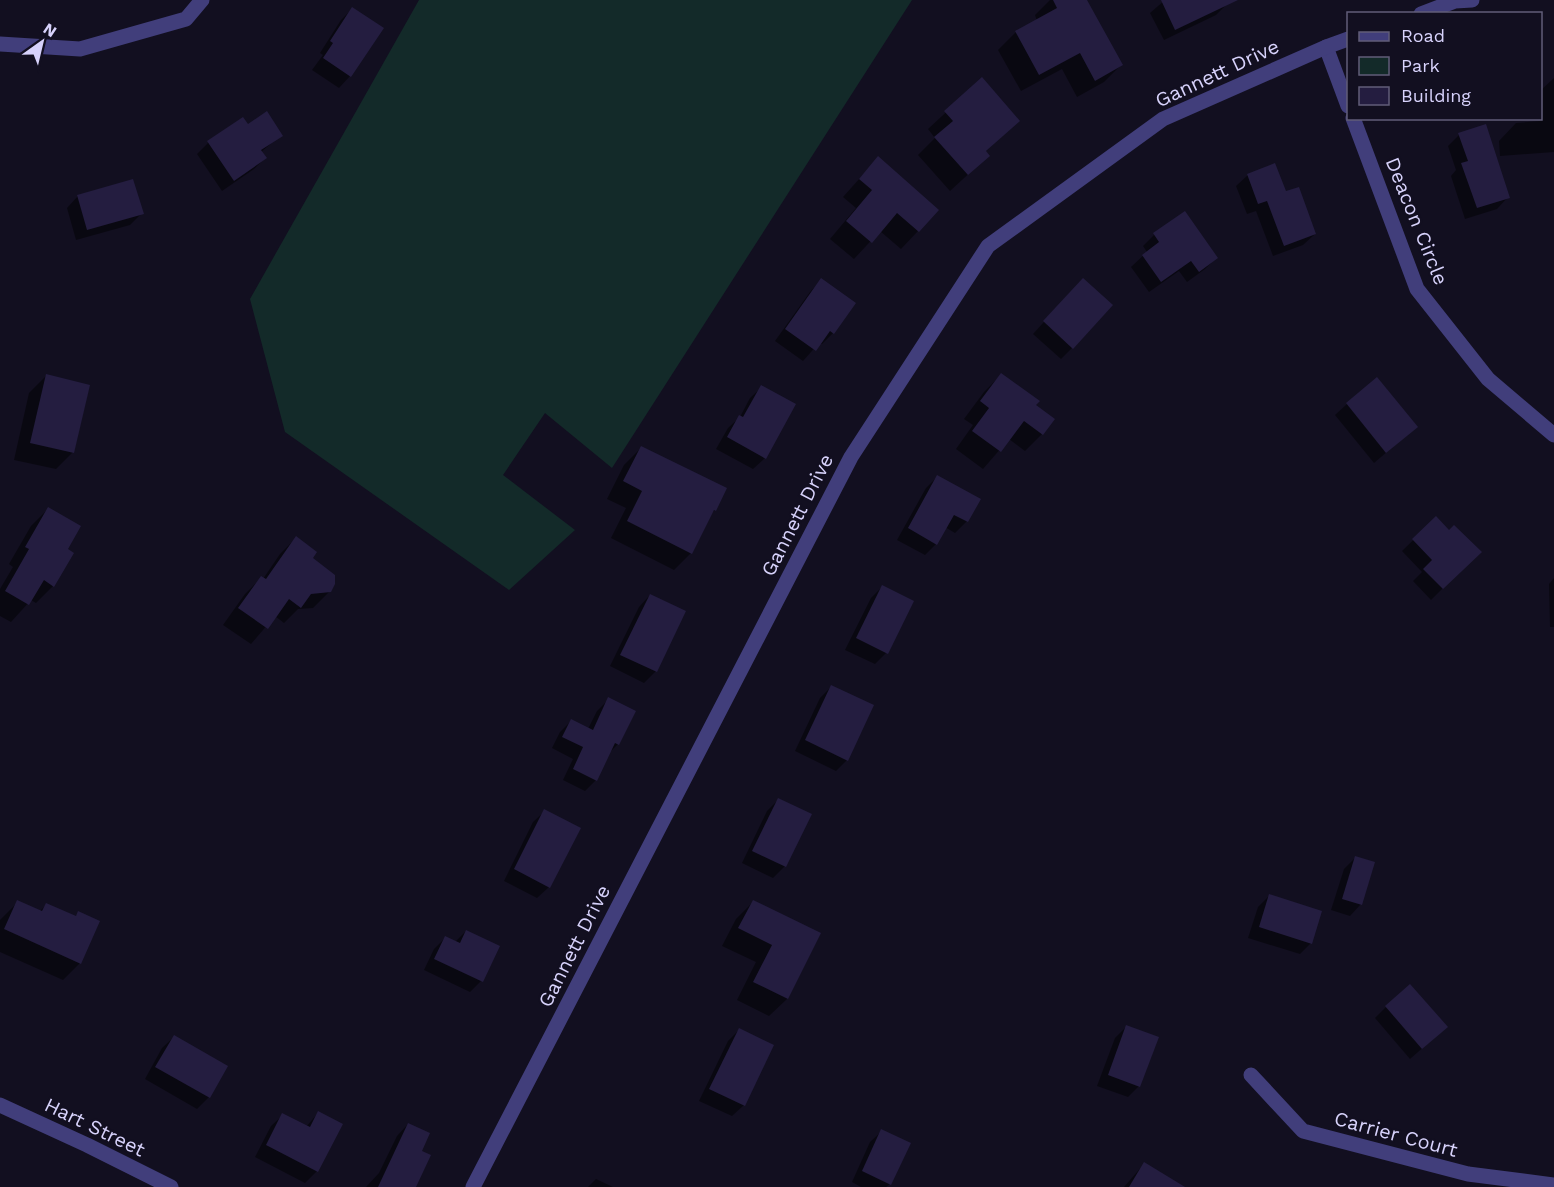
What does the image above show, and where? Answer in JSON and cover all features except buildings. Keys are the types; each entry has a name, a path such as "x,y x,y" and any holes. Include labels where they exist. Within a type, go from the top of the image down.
{"street":[{"path":"0,44 80,49 186,19 202,0"},
{"path":"1426,12 1455,1 1472,0"},
{"name":"Gannett Drive","path":"473,1187 851,457 988,246 1163,119 1347,39"},
{"path":"1326,47 1347,103"},
{"name":"Deacon Circle","path":"1354,120 1417,289 1488,380 1554,435"},
{"name":"Carrier Court","path":"1251,1075 1303,1131 1468,1174 1554,1185"},
{"name":"Hart Street","path":"0,1105 171,1187"}],"green space":[{"path":"419,0 912,0 612,468 545,413 503,475 575,530 509,590 285,432 250,299"}]}
